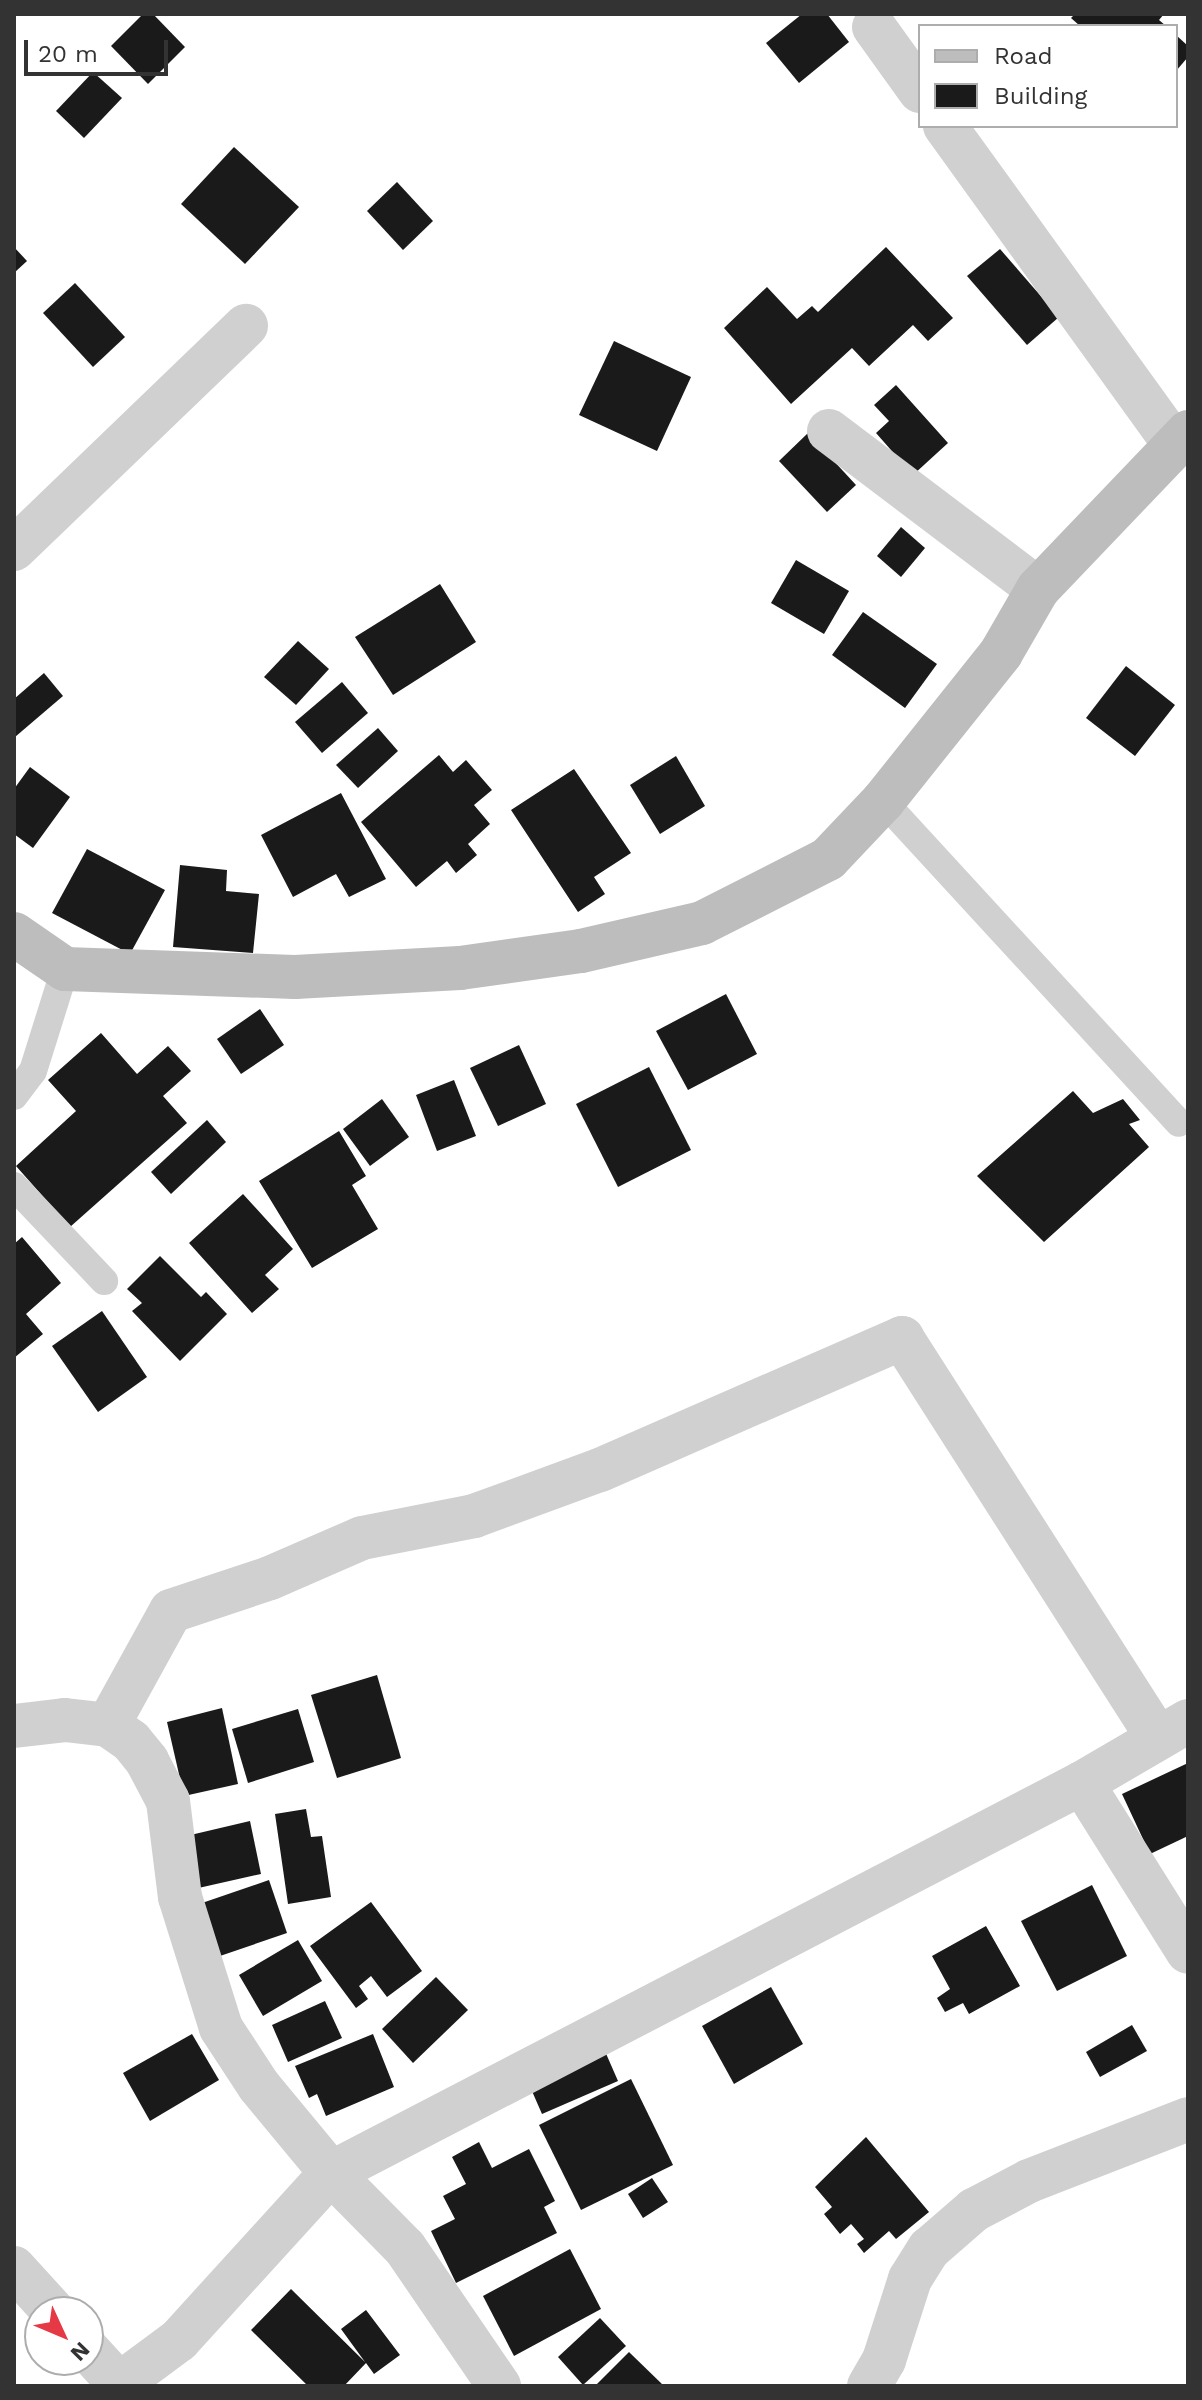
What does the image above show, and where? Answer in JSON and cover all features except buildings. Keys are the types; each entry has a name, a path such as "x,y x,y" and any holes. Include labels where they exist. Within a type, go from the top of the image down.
{"main road":[{"path":"14,934 65,969 295,977 460,968 581,951 702,923 776,889 828,859 883,801 1001,653 1038,589 1112,518 1181,438"}],"street":[{"path":"874,27 918,88"},
{"path":"947,128 1181,438"},
{"path":"14,549 246,326"},
{"path":"829,431 1038,589"},
{"path":"104,2369 118,2385 179,2340 331,2173 1082,1783 1173,1730 902,1338 600,1470 474,1516 362,1538 270,1578 171,1611 108,1725"},
{"path":"14,1726 65,1720 108,1725 131,1741 168,1801 180,1897 221,2028 259,2086 331,2173 405,2248 499,2386"},
{"path":"1082,1783 1188,1952"},
{"path":"869,2386 884,2360 910,2279 929,2249 974,2210 1029,2181 1188,2119"},
{"path":"14,2268 39,2296"}],"lane":[{"path":"883,801 1179,1123"},
{"path":"14,1096 33,1071 65,969"},
{"path":"14,1186 104,1281"}]}
